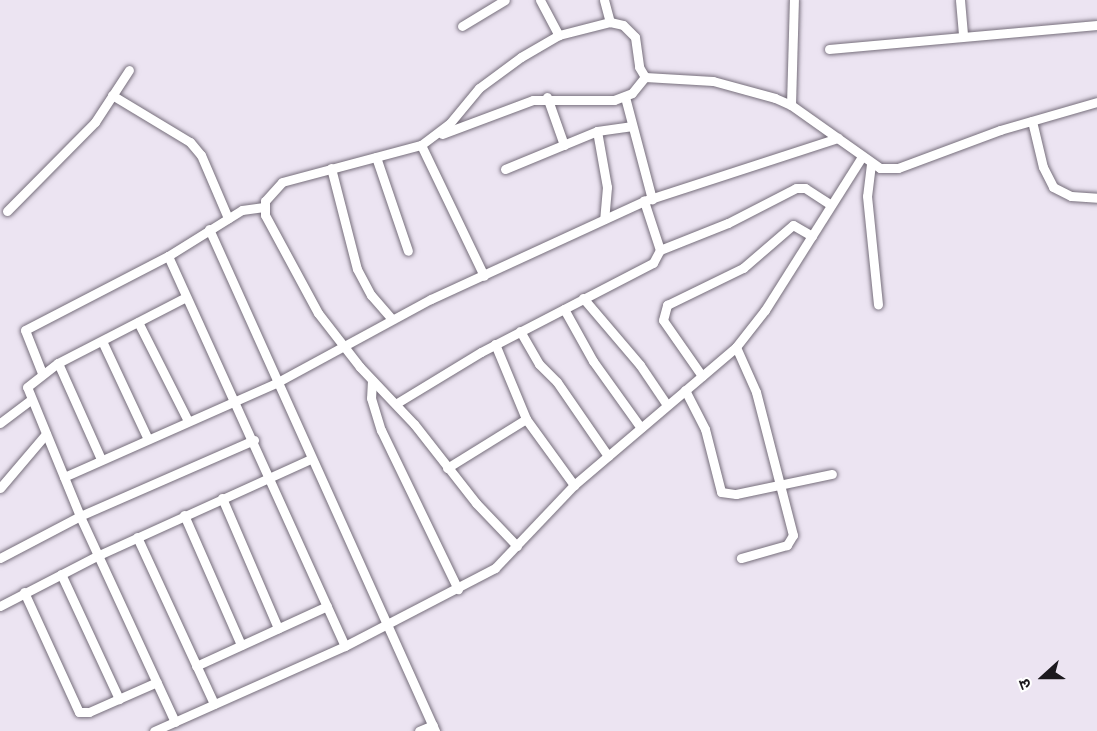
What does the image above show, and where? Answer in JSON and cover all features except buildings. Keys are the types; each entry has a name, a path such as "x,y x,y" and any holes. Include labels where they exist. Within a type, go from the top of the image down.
{"street":[{"path":"462,26 505,0"},
{"path":"540,0 559,35"},
{"path":"604,0 610,22"},
{"path":"791,105 794,0"},
{"path":"960,0 963,35"},
{"path":"437,136 479,88 559,35 610,22 623,25 635,37 639,67 645,77"},
{"path":"829,49 963,35 1097,25"},
{"path":"7,211 96,122 129,69"},
{"path":"517,546 447,468 397,403 372,380 345,349 287,261 264,207 269,193 282,182 421,145 505,108 547,98 603,101 625,97 645,77 713,81 791,105 838,138 861,158 872,164 898,168 1032,121 1096,104"},
{"path":"112,95 190,142 201,155 228,218"},
{"path":"397,403 495,344 653,263 660,250 625,97"},
{"path":"547,98 564,145"},
{"path":"1032,121 1043,167 1053,187 1065,194 1097,198"},
{"path":"505,169 597,131 631,126"},
{"path":"597,131 607,188 604,219"},
{"path":"64,477 276,383 345,349 393,319 604,219 648,200 838,138"},
{"path":"421,145 484,276"},
{"path":"376,158 408,251"},
{"path":"154,731 345,646 495,568 574,485 736,347 756,323 861,158"},
{"path":"872,164 867,196 878,304"},
{"path":"331,168 357,269 371,295 393,319"},
{"path":"660,250 695,238 796,188 805,188 831,205"},
{"path":"42,373 25,330 168,256 228,218 250,208 264,207"},
{"path":"702,376 663,320 667,305 742,268 793,225 812,236"},
{"path":"209,229 276,383 434,728 419,731"},
{"path":"168,256 236,400 345,646"},
{"path":"175,722 80,516 27,387 42,373 58,363 186,297"},
{"path":"583,298 640,365 668,405"},
{"path":"564,309 593,361 641,428"},
{"path":"138,322 188,421"},
{"path":"520,331 539,364 564,392 608,456"},
{"path":"102,341 148,439"},
{"path":"495,344 526,419 574,485"},
{"path":"736,347 756,392 792,527 791,540 741,558"},
{"path":"58,363 101,459"},
{"path":"372,380 371,398 381,430 458,589"},
{"path":"685,390 705,429 721,492 736,494 832,474"},
{"path":"0,423 31,400"},
{"path":"447,468 526,419"},
{"path":"0,488 46,434"},
{"path":"0,558 80,516 254,440"},
{"path":"0,606 137,537 311,459"},
{"path":"222,498 278,628"},
{"path":"184,515 241,645"},
{"path":"137,537 214,704"},
{"path":"61,574 119,699"},
{"path":"24,592 79,712 88,712 157,682"},
{"path":"196,666 327,606"}]}
